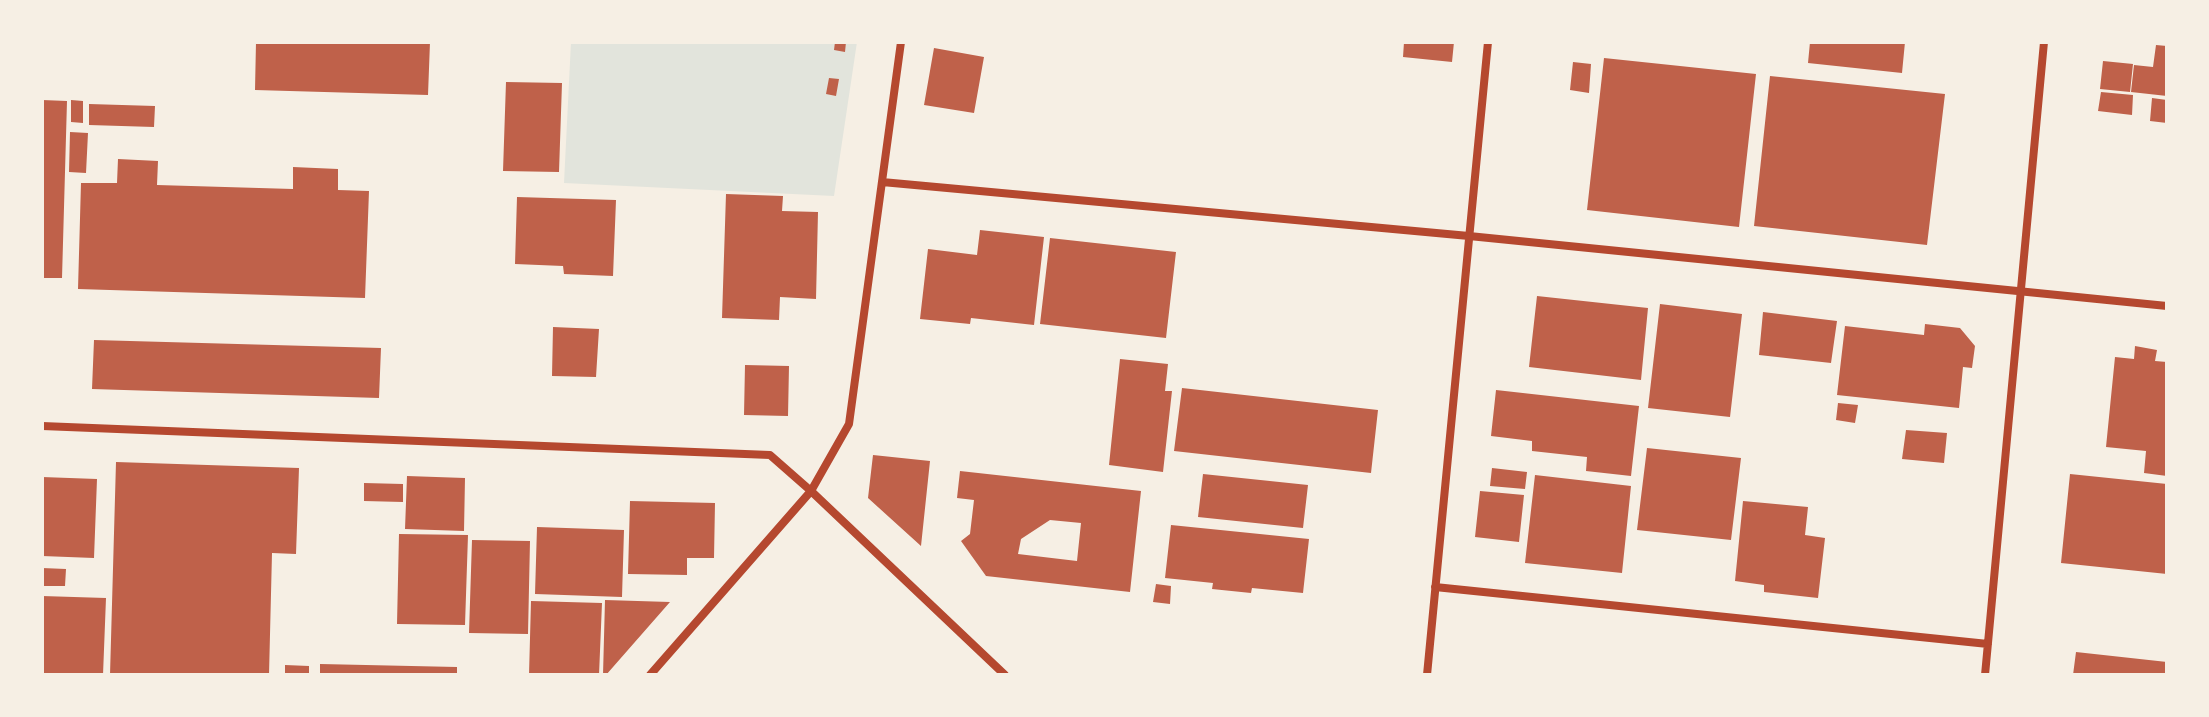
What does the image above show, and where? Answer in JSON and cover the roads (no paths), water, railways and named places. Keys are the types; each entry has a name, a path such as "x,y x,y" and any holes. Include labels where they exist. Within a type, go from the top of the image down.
{"street":[{"path":"650,675 811,491 849,424 901,42"},
{"path":"1427,675 1488,42"},
{"path":"1985,675 2044,42"},
{"path":"882,182 1469,236 2167,306"},
{"path":"42,426 770,455 1005,675"},
{"path":"1435,587 1988,644"}]}
